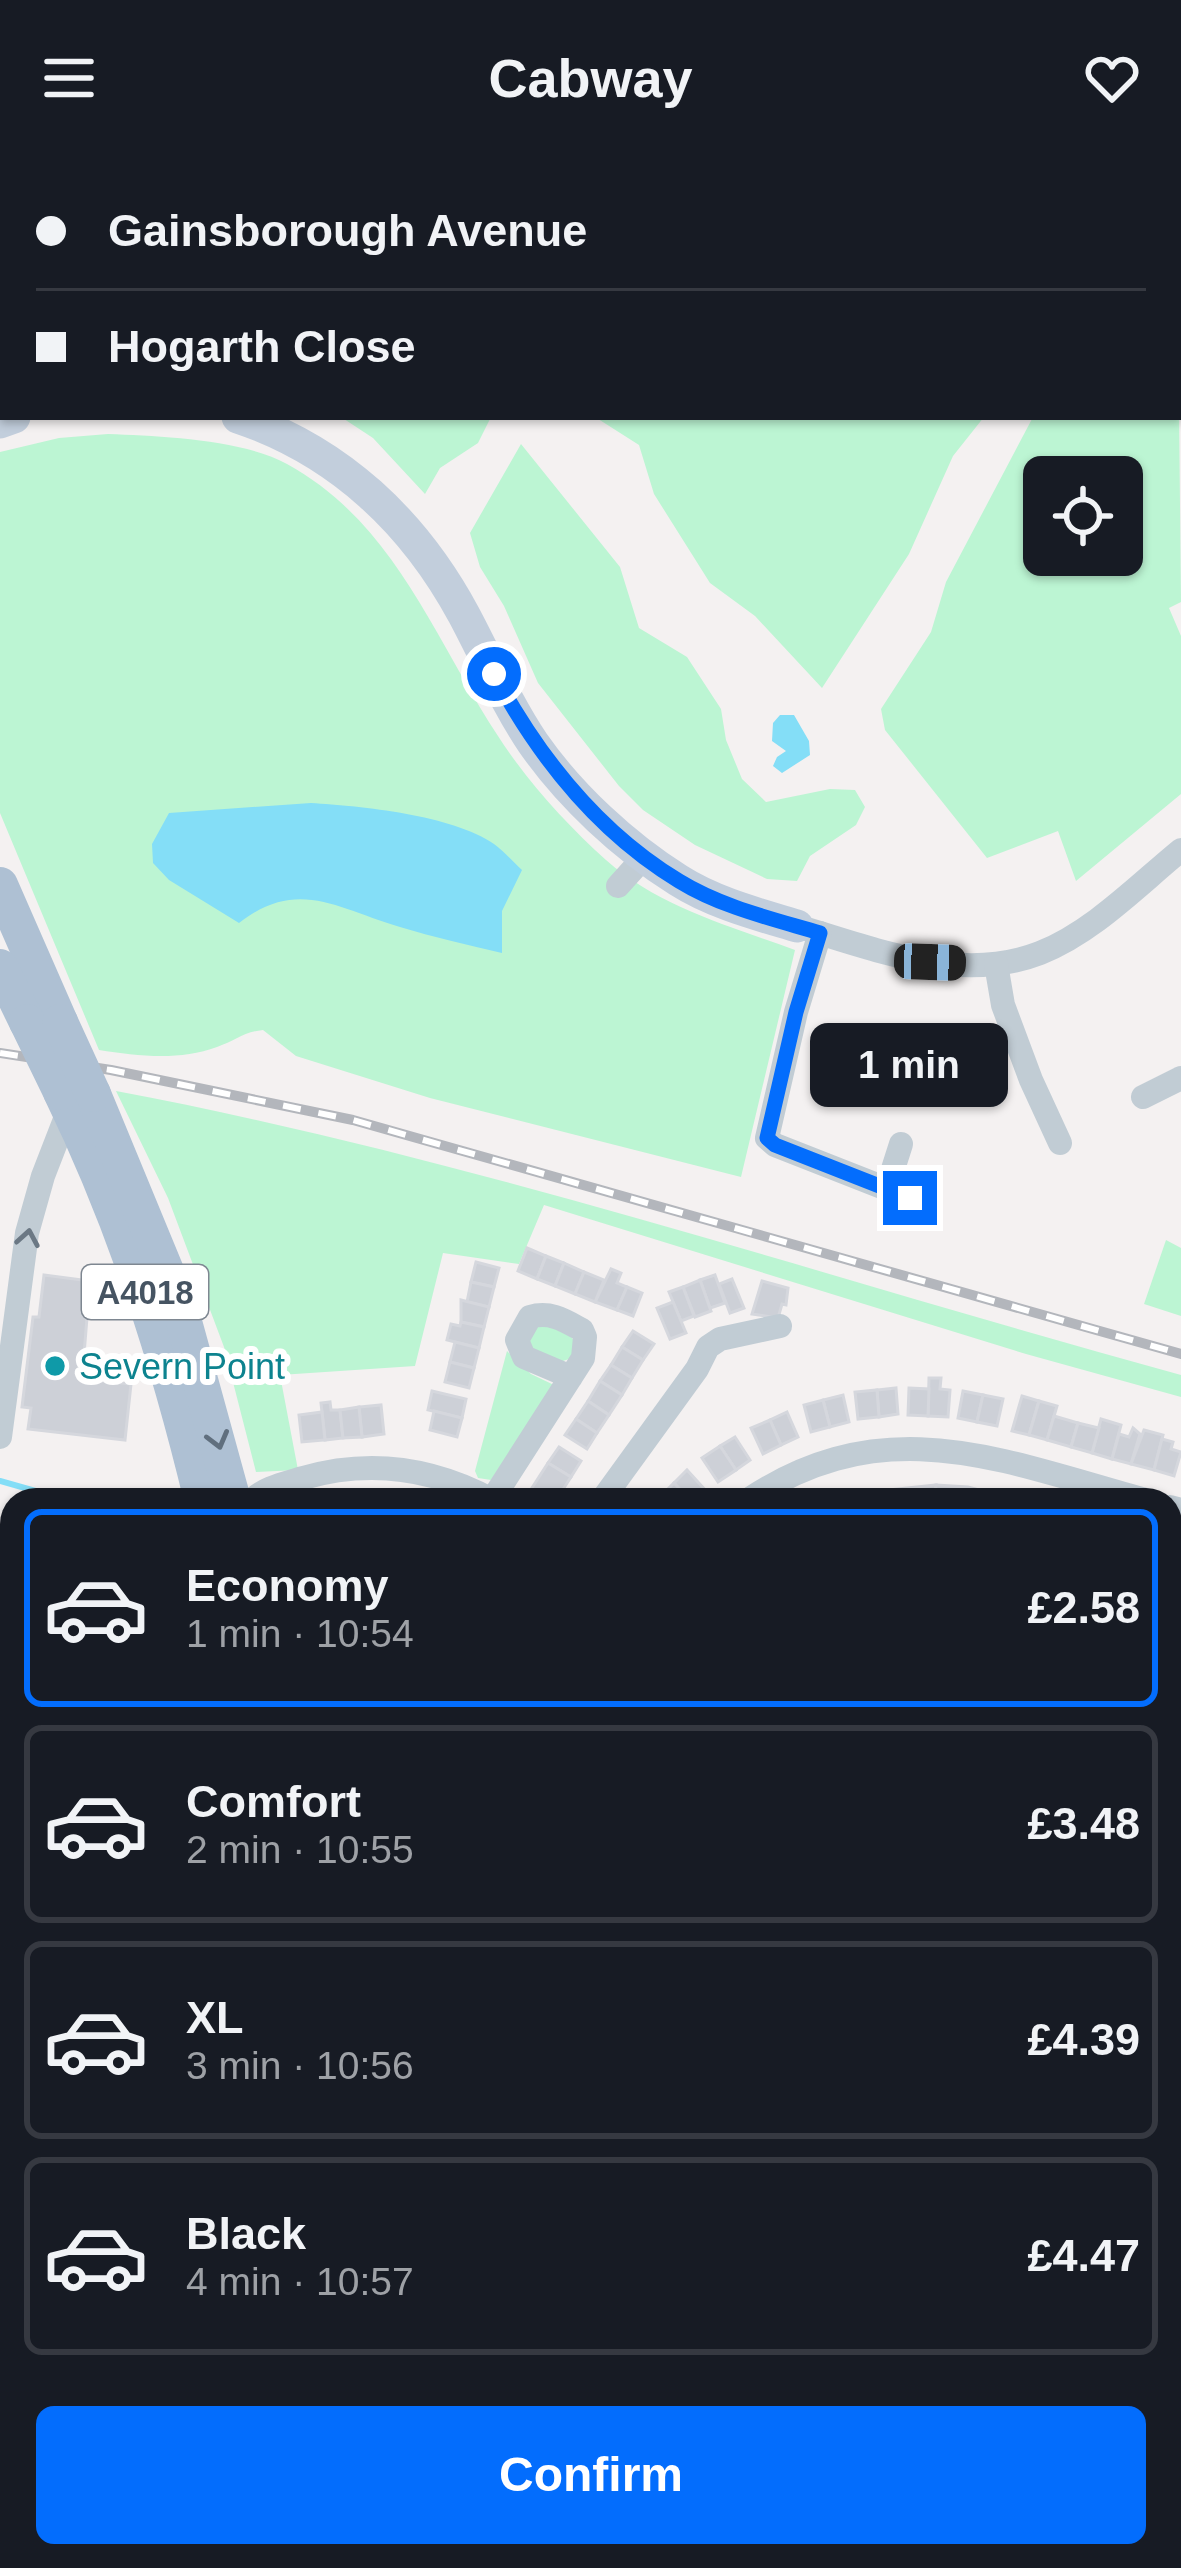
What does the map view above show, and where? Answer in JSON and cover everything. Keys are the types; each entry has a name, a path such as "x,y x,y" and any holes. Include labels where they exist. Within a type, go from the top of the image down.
{"main road":[{"name":"A4018","path":"0,885 44,1022 165,1352 199,1488"},
{"name":"A4018","path":"0,967 44,1022"},
{"name":"A4018","path":"74,1098 178,1300 230,1488"}],"street":[{"path":"247,420 315,451 382,504 422,545 536,747 569,789 681,882 747,911 892,956 996,964 1063,941 1110,910 1181,850"},
{"path":"618,886 645,856"},
{"path":"808,930 796,1012 767,1138 899,1193 901,1144"},
{"path":"996,964 1003,1005 1060,1143"},
{"path":"1143,1097 1181,1078"},
{"path":"0,1437 26,1233 74,1098"},
{"path":"611,1488 709,1347 721,1339 780,1326"},
{"path":"500,1488 571,1377"},
{"path":"766,1488 835,1458 920,1447 965,1451 1102,1488"},
{"path":"274,1488 319,1474 391,1467 467,1488"}],"green space":[{"path":"346,420 490,420 478,443 440,468 425,494 373,438"},
{"path":"600,420 982,420 953,456 909,554 822,688 755,616 710,583 654,494 639,445"},
{"path":"1031,420 1179,420 1181,602 1169,608 1181,636 1181,794 1076,881 1058,831 987,858 885,730 881,709 931,632 946,582"},
{"path":"108,434 200,440 247,449 287,464 325,489 385,551 509,753 576,832 649,891 696,914 795,950 741,1177 430,1098 296,1056 263,1030 173,1056 99,1050 0,813 0,452 59,438"},
{"path":"521,444 620,567 639,628 687,657 721,709 726,740 742,779 766,802 830,789 855,790 865,807 856,825 810,856 797,881 767,879 695,845 643,810 538,683 504,606 480,567 470,533"},
{"path":"116,1091 385,1150 651,1222 1181,1375 1181,1397 544,1205 519,1264 443,1253 415,1366 280,1375 298,1470 256,1472 224,1347 168,1198"},
{"path":"1166,1240 1181,1248 1181,1316 1144,1304"},
{"path":"543,1323 570,1335 576,1344 572,1358 560,1362 532,1351 526,1340 531,1327"},
{"path":"507,1351 531,1374 554,1385 491,1480 478,1478 475,1471"}],"water":[{"path":"780,715 794,715 809,741 810,755 782,773 773,766 786,751 772,741 773,723"},
{"path":"311,803 431,819 498,847 522,870 502,911 502,953 318,901 280,902 239,923 169,880 153,863 152,844 169,813"}],"building":[{"path":"527,1248 546,1256 537,1279 518,1271"},
{"path":"546,1256 564,1263 555,1286 537,1279"},
{"path":"476,1262 499,1268 494,1287 471,1282"},
{"path":"564,1263 584,1272 575,1294 555,1286"},
{"path":"611,1269 621,1273 617,1283 627,1287 617,1310 595,1302"},
{"path":"584,1272 604,1280 595,1302 575,1294"},
{"name":"Severn Point","path":"44,1275 90,1281 82,1379 131,1384 125,1440 28,1429 31,1408 22,1407 33,1317 39,1317"},
{"path":"715,1275 725,1303 710,1308 700,1280"},
{"path":"732,1279 744,1308 730,1313 719,1284"},
{"path":"700,1280 711,1311 695,1317 683,1287"},
{"path":"762,1281 788,1288 778,1318 752,1314"},
{"path":"471,1282 494,1287 489,1307 467,1302"},
{"path":"627,1287 642,1293 633,1316 617,1310"},
{"path":"683,1287 694,1316 681,1321 669,1292"},
{"path":"461,1300 489,1307 484,1327 461,1322"},
{"path":"673,1302 686,1333 670,1339 657,1308"},
{"path":"461,1322 484,1327 479,1348 447,1340 451,1324 460,1326"},
{"path":"633,1331 654,1344 643,1360 622,1347"},
{"path":"455,1342 479,1348 474,1368 450,1362"},
{"path":"622,1347 643,1360 632,1378 611,1365"},
{"path":"450,1362 474,1368 469,1388 445,1382"},
{"path":"611,1365 632,1378 622,1395 600,1381"},
{"path":"929,1378 941,1378 940,1389 950,1390 948,1417 928,1416"},
{"path":"600,1381 622,1395 609,1415 588,1401"},
{"path":"896,1388 898,1414 879,1417 877,1390"},
{"path":"909,1388 929,1389 928,1416 908,1415"},
{"path":"877,1390 879,1417 858,1419 855,1392"},
{"path":"432,1391 466,1399 462,1418 428,1410"},
{"path":"963,1391 983,1395 977,1422 958,1418"},
{"path":"843,1395 849,1422 830,1427 823,1400"},
{"path":"983,1395 1003,1399 997,1426 977,1422"},
{"path":"1022,1396 1039,1401 1029,1435 1012,1431"},
{"path":"823,1400 830,1427 811,1432 804,1405"},
{"path":"588,1401 609,1415 597,1433 576,1419"},
{"path":"1039,1401 1057,1406 1047,1440 1029,1435"},
{"path":"330,1402 331,1410 340,1410 343,1438 325,1440 321,1403"},
{"path":"381,1405 384,1434 362,1437 359,1407"},
{"path":"359,1407 362,1437 343,1438 340,1410"},
{"path":"434,1411 462,1418 457,1437 430,1430"},
{"path":"322,1412 325,1440 302,1442 299,1415"},
{"path":"787,1412 798,1437 781,1445 770,1420"},
{"path":"1054,1416 1078,1423 1071,1447 1047,1440"},
{"path":"576,1419 597,1433 587,1449 565,1435"},
{"path":"1101,1419 1121,1425 1112,1459 1092,1453"},
{"path":"770,1420 781,1445 763,1454 751,1428"},
{"path":"1078,1423 1099,1428 1092,1453 1071,1447"},
{"path":"1133,1428 1140,1434 1131,1464 1112,1459 1119,1434 1129,1437"},
{"path":"1144,1430 1163,1435 1154,1470 1131,1464"},
{"path":"735,1437 750,1460 736,1470 720,1446"},
{"path":"1162,1439 1173,1442 1171,1449 1181,1452 1174,1476 1154,1470"},
{"path":"720,1446 736,1470 718,1482 702,1458"},
{"path":"559,1447 581,1461 571,1477 548,1463"},
{"path":"548,1463 571,1477 564,1488 532,1488"},
{"path":"687,1470 703,1488 679,1488 674,1483"}],"waterway":[{"path":"0,1481 25,1488"}],"railway":[{"path":"0,1053 111,1070 353,1120 1181,1354"}],"place":[{"name":"Severn Point","path":"55,1366"}],"route":[{"path":"494,674 518,720 569,789 645,856 681,882 712,896 820,933 767,1138 910,1198"}]}
